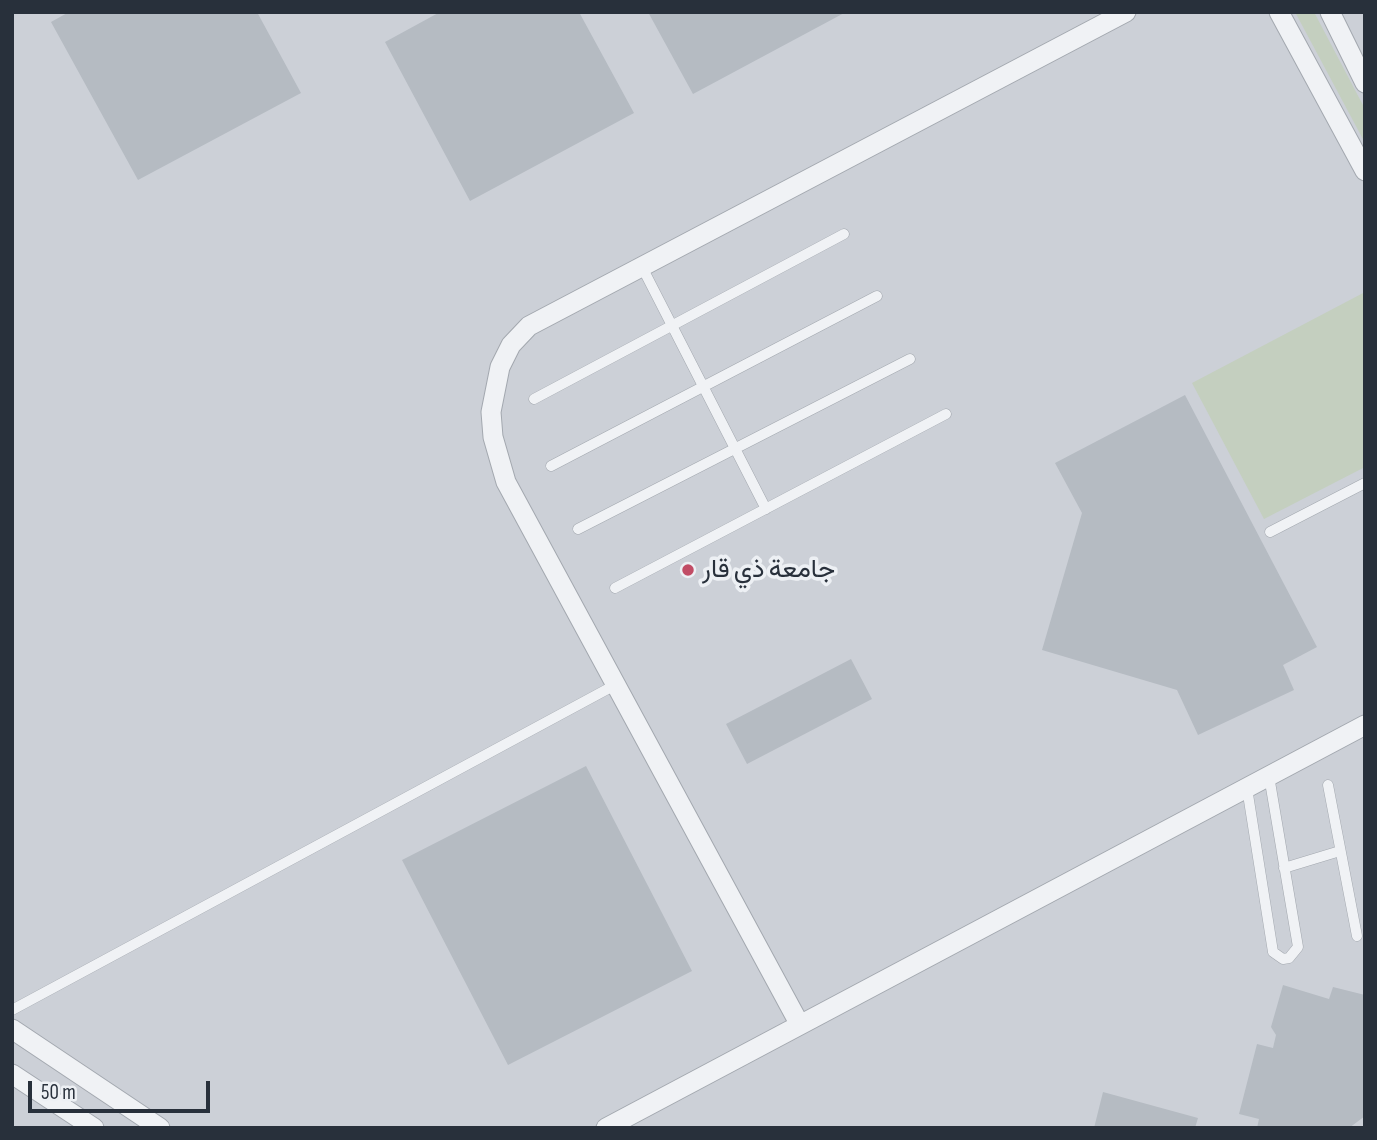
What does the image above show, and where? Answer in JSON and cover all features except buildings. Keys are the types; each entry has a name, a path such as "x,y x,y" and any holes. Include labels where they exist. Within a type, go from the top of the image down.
{"street":[{"path":"800,1025 506,482 493,437 491,412 500,367 511,345 529,326 1126,12"},
{"path":"1279,12 1365,171"},
{"path":"1330,12 1364,79"},
{"path":"606,1128 1365,725"},
{"path":"12,1029 160,1128"},
{"path":"12,1074 94,1128"}],"lane":[{"path":"534,399 844,234"},
{"path":"642,267 766,509"},
{"path":"551,466 877,296"},
{"path":"578,529 910,359"},
{"path":"615,588 946,414"},
{"path":"1270,532 1365,483"},
{"path":"12,1010 615,685"},
{"path":"1247,788 1273,952 1283,959 1294,956 1298,947 1269,776"},
{"path":"1328,785 1357,936"},
{"path":"1284,868 1340,851"}],"shaded area":[{"name":"جامعة ذي قار","path":"12,12 1365,12 1365,1128 12,1128"}],"green space":[{"path":"1295,12 1314,12 1365,109 1365,143"},
{"path":"1365,292 1365,467 1264,519 1192,383"}],"place":[{"name":"جامعة ذي قار","path":"688,570"}]}
